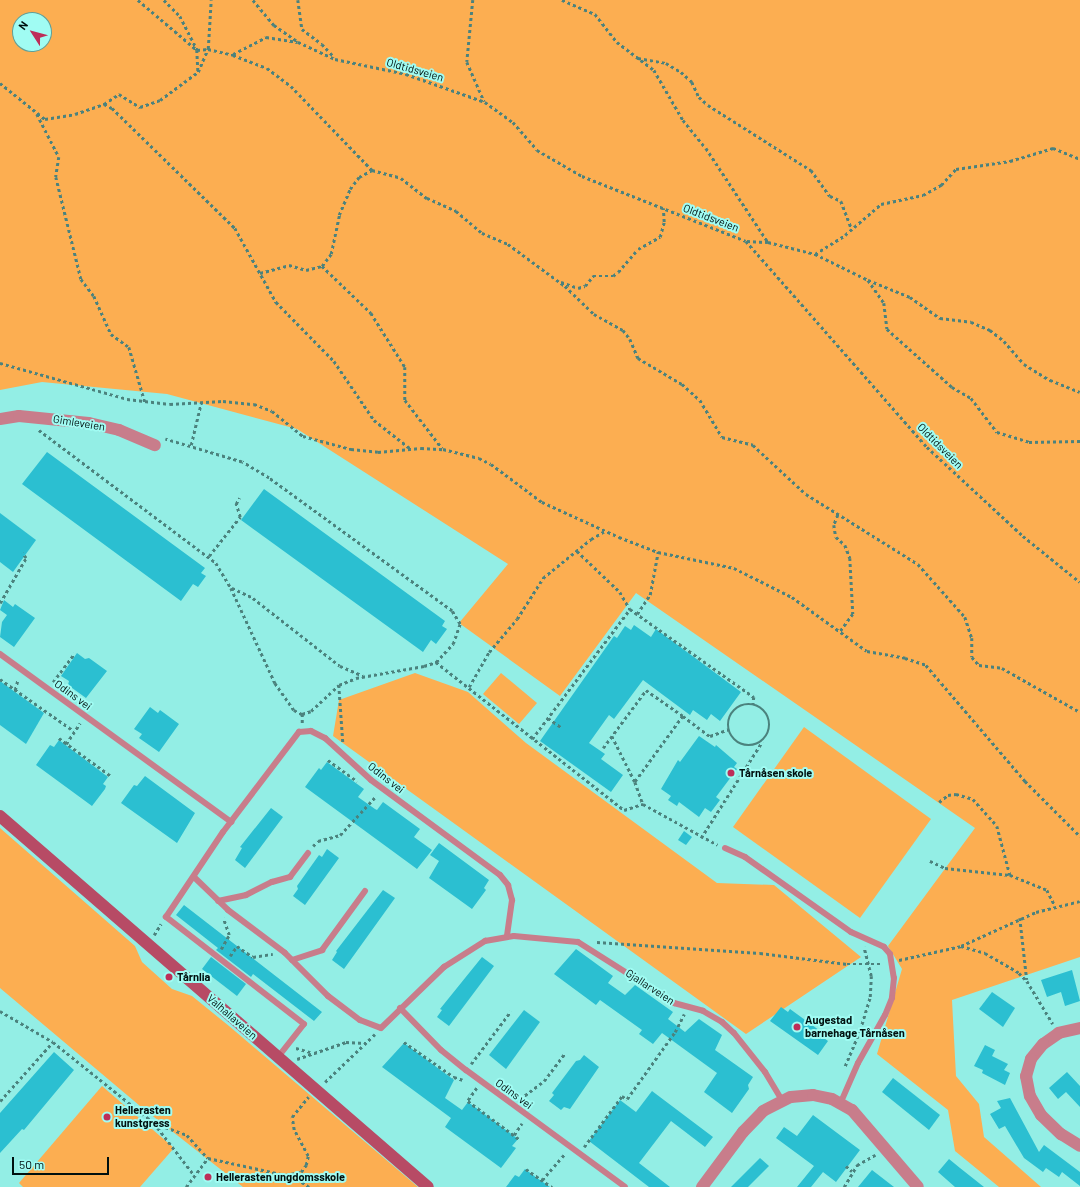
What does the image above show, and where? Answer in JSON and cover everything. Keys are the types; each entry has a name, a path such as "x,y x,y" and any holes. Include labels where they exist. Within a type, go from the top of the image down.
{"street":[{"name":"Gimleveien","path":"0,418 31,417 105,426 133,435 155,446"},
{"name":"Valhallaveien","path":"0,816 428,1187"},
{"path":"1080,1028 1059,1033 1043,1044 1031,1059 1026,1076 1027,1086 1041,1115 1061,1134 1080,1146"},
{"path":"702,1187 750,1124 763,1111 782,1100 813,1095 841,1102 856,1114 918,1187"}],"lane":[{"name":"Odins vei","path":"0,654 231,822"},
{"name":"Odins vei","path":"166,917 231,822 299,732 316,733 384,790 503,878 512,900 507,936"},
{"path":"725,848 745,857 845,928 884,947 892,962 894,987 889,1007 863,1051 841,1102"},
{"path":"218,901 246,895 272,882 290,877 308,853"},
{"path":"194,877 228,910 292,960 322,950 365,891"},
{"path":"166,917 304,1024 278,1057"},
{"name":"Gjallarveien","path":"292,960 328,996 360,1020 381,1028 400,1008 456,958 485,941 507,936 568,940 586,945 668,999 712,1016 734,1033 765,1072 782,1100"},
{"name":"Odins vei","path":"400,1008 435,1044 466,1070 624,1187"}],"path":[{"path":"138,0 197,50 208,49 233,55 267,68 291,86 372,170 401,178 427,198 456,211 482,233 508,244 559,281 594,314 623,330 630,339 638,358 682,384 700,400 722,437 753,444 806,494 838,515 876,535 918,564 956,604 965,616 972,638 972,657 979,665 1002,668 1080,712"},
{"path":"164,0 180,16 197,50 198,72"},
{"path":"0,83 37,114 45,118 75,114 104,104 119,94 140,107 160,100 198,72 208,49 211,0"},
{"name":"Oldtidsveien","path":"252,0 274,25 298,42 335,59 406,74 485,102 513,122 537,150 582,176 746,241 928,447 1023,536 1080,582"},
{"path":"298,0 302,29 322,44 335,59"},
{"path":"473,0 467,62 485,102"},
{"path":"562,0 596,14 616,42 654,70 683,120 706,148 768,242"},
{"path":"233,55 266,37 298,42"},
{"path":"638,58 666,63 681,72 692,82 699,97 708,105 811,170 830,196 841,201 852,229"},
{"path":"104,104 112,108 235,228 276,302 334,361 374,420 411,449"},
{"path":"37,114 59,157 56,177 81,279 94,296 111,334 129,347 145,402"},
{"path":"815,254 852,229 881,204 923,195 941,186 956,169 1010,161 1054,148 1080,160"},
{"path":"260,273 289,265 306,270 322,266 331,254 338,216 350,188 359,177 372,170"},
{"path":"559,281 578,288 585,286 593,276 613,276 638,249 660,237 664,222 663,208"},
{"path":"746,241 768,242 815,254 868,280 910,297 940,318 971,322 990,330 1004,341 1024,364 1050,380 1080,392"},
{"path":"322,266 371,312 405,368 405,400 443,449"},
{"path":"868,280 884,303 888,329 952,387 971,398 997,432 1029,442 1080,441"},
{"path":"0,363 29,369 111,396 145,402 234,402 265,408 280,417 297,433 327,444 378,452 411,449 443,449 485,460 542,502 605,531 658,552 722,564 743,572 784,592 872,653 906,658 926,665 1025,781 1062,821 1080,836"},
{"path":"191,445 201,403"},
{"path":"31,417 38,429 209,556 223,571 274,683 294,710 302,714 311,711 339,685 364,676 424,666 436,662 452,644 459,630 458,619 452,611 261,472 242,462 191,445 164,439 155,446"},
{"path":"209,556 240,517 236,504 239,498"},
{"path":"838,515 834,525 836,537 845,545 850,558 854,614 840,632"},
{"path":"469,687 489,652 518,619 543,578 591,539 605,531"},
{"path":"577,551 620,592 630,609 754,698 753,705"},
{"path":"637,614 652,587 656,574 658,552"},
{"path":"0,603 26,558 22,553"},
{"path":"232,588 253,598 340,666 364,676"},
{"path":"532,739 630,609"},
{"path":"48,689 75,653"},
{"path":"436,662 624,810 643,804 667,815 701,838 725,848"},
{"path":"0,679 74,731"},
{"path":"15,690 17,685"},
{"path":"339,685 344,755"},
{"path":"603,748 646,690 710,736 729,729"},
{"path":"701,838 767,736 770,723 764,711 753,705 746,705 735,711 731,716 729,729 731,736 742,745 748,746 762,742"},
{"path":"66,744 85,716"},
{"path":"635,782 682,716"},
{"path":"548,718 561,727"},
{"path":"612,736 635,782 643,804"},
{"path":"59,738 111,776"},
{"path":"328,760 360,784"},
{"path":"308,853 318,841 340,835 384,790"},
{"path":"939,802 948,795 973,799 996,826 1001,838 1010,875"},
{"path":"930,861 945,868 1010,875 1047,890 1055,906"},
{"path":"586,945 615,942 760,953 869,965 892,962 961,946 1020,918 1055,906 1079,901 1080,897"},
{"path":"216,956 228,938 222,920 228,910"},
{"path":"152,937 166,917"},
{"path":"1020,918 1027,981"},
{"path":"844,1069 860,1030 870,997 869,965 864,949 864,938"},
{"path":"225,963 238,946 252,956 272,954 280,950"},
{"path":"961,946 1002,961 1027,981 1059,1033"},
{"path":"578,1152 622,1096 626,1099 675,1032 686,1007"},
{"path":"466,1070 511,1010"},
{"path":"0,1011 53,1042 154,1123 194,1175"},
{"path":"0,1101 53,1042"},
{"path":"295,1060 311,1052 346,1042 365,1043 321,1086"},
{"path":"404,1042 456,1079 479,1080 468,1101 519,1139"},
{"path":"289,1043 299,1050 311,1052"},
{"path":"512,1105 544,1081 564,1054"},
{"path":"291,1175 301,1172 307,1161 305,1146 291,1122 298,1106 310,1096"},
{"path":"514,1135 527,1116"},
{"path":"154,1123 187,1135 208,1158 291,1175 309,1187"},
{"path":"599,1126 602,1129"},
{"path":"844,1187 857,1164 884,1146"},
{"path":"542,1180 571,1147"},
{"path":"186,1187 208,1158"},
{"path":"846,1166 852,1171"},
{"path":"526,1169 552,1187"}],"shaded area":[{"path":"0,0 1080,0 1080,957 952,1000 956,1076 979,1104 984,1137 1041,1187 999,1187 955,1151 948,1110 877,1054 902,969 888,946 975,828 636,593 560,696 459,623 508,564 297,429 167,394 42,382 0,390"},
{"path":"415,673 468,692 526,743 717,883 774,885 861,957 746,1034 333,736 339,700"},
{"path":"501,673 537,703 519,724 483,694"},
{"path":"804,727 931,819 860,918 733,827"},
{"path":"0,828 135,946 142,962 172,989 192,996 418,1187 243,1187 140,1106 0,988"},
{"name":"Hellerasten kunstgress","path":"102,1086 174,1148 140,1187 23,1187 19,1183"}],"building":[{"path":"47,452 205,568 201,573 206,576 198,587 193,584 181,601 22,484"},
{"path":"264,489 445,621 442,626 447,629 436,644 431,640 423,652 241,520"},
{"path":"0,513 36,540 13,572 0,562"},
{"path":"4,600 13,607 15,604 35,618 14,647 0,637 2,622 7,615 0,610"},
{"path":"634,625 651,637 656,629 741,692 720,721 711,714 707,720 693,710 690,715 643,680 614,719 609,715 589,743 605,754 601,759 623,775 611,792 540,741 614,636 617,638 625,626 631,630"},
{"path":"77,653 85,659 89,658 107,671 86,698 68,685 69,681 61,676"},
{"path":"0,681 44,713 26,744 0,725"},
{"path":"150,707 158,713 160,710 179,724 159,752 139,738 142,734 134,729"},
{"path":"699,736 715,747 716,745 737,763 734,767 737,769 716,797 720,800 711,812 705,808 699,817 679,802 677,806 668,800 671,796 661,789 678,760 680,762"},
{"path":"59,740 108,777 103,784 106,786 105,789 92,806 36,765 50,745 54,747"},
{"path":"327,762 364,789 358,797 377,810 383,802 420,829 414,837 432,850 417,869 305,787 319,768 321,770"},
{"path":"145,776 195,813 177,843 121,803 134,785 137,786"},
{"path":"271,808 283,817 245,868 235,860 242,848 240,847"},
{"path":"684,831 692,837 686,845 678,840"},
{"path":"439,843 489,880 484,888 486,890 472,909 429,878 439,861 430,855"},
{"path":"327,849 339,858 305,905 293,896 298,889 297,886 319,855 322,857"},
{"path":"383,890 395,898 344,969 332,960 337,952 336,951"},
{"path":"184,905 322,1012 314,1021 253,974 251,977 216,950 218,948 176,915"},
{"path":"576,949 613,976 608,983 625,995 635,985 673,1012 668,1019 685,1032 699,1019 722,1035 715,1050 753,1077 748,1085 749,1089 732,1113 704,1092 717,1073 662,1033 653,1044 639,1034 642,1030 600,1000 596,1005 554,974"},
{"path":"211,957 246,984 237,996 202,969"},
{"path":"482,957 494,966 449,1026 437,1017 442,1010 440,1009"},
{"path":"1072,970 1080,1001 1065,1006 1061,992 1047,997 1041,980"},
{"path":"992,992 1015,1008 1003,1027 979,1009"},
{"name":"Augestad barnehage Tårnåsen","path":"781,1007 788,1012 790,1009 823,1033 821,1036 828,1041 818,1055 770,1021"},
{"path":"524,1010 540,1022 506,1069 489,1055"},
{"path":"404,1043 454,1080 445,1098 462,1110 468,1102 518,1139 512,1146 516,1148 501,1168 445,1127 451,1118 382,1067"},
{"path":"985,1045 995,1050 992,1056 1008,1064 1004,1070 1010,1073 1005,1085 982,1073 983,1070 974,1066"},
{"path":"54,1052 74,1070 24,1130 22,1129 0,1153 0,1113"},
{"path":"584,1055 599,1067 570,1109 564,1107 561,1110 549,1101 554,1095 552,1093 576,1061 580,1060"},
{"path":"1067,1072 1080,1086 1080,1107 1066,1092 1058,1099 1049,1088"},
{"path":"893,1078 940,1115 929,1130 882,1092"},
{"path":"652,1091 713,1137 705,1147 671,1121 639,1163 670,1187 649,1187 589,1141 620,1100 636,1112"},
{"path":"1010,1098 1039,1152 1044,1145 1080,1172 1080,1186 1062,1172 1059,1177 1046,1168 1043,1172 1024,1158 1005,1126 999,1129 990,1114 1001,1108 997,1101"},
{"path":"813,1115 860,1150 836,1182 823,1172 811,1187 797,1187 814,1166 776,1138 784,1127 797,1136"},
{"path":"760,1158 769,1166 748,1187 731,1187"},
{"path":"949,1159 984,1187 955,1187 938,1172"},
{"path":"525,1169 550,1187 506,1187 515,1175 519,1177"},
{"path":"872,1170 894,1187 858,1187"}],"place":[{"name":"Tårnåsen skole","path":"731,773"},
{"name":"Tårnlia","path":"169,977"},
{"name":"Augestad barnehage Tårnåsen","path":"797,1027"},
{"name":"Hellerasten kunstgress","path":"107,1117"},
{"name":"Hellerasten ungdomsskole","path":"208,1177"}]}
